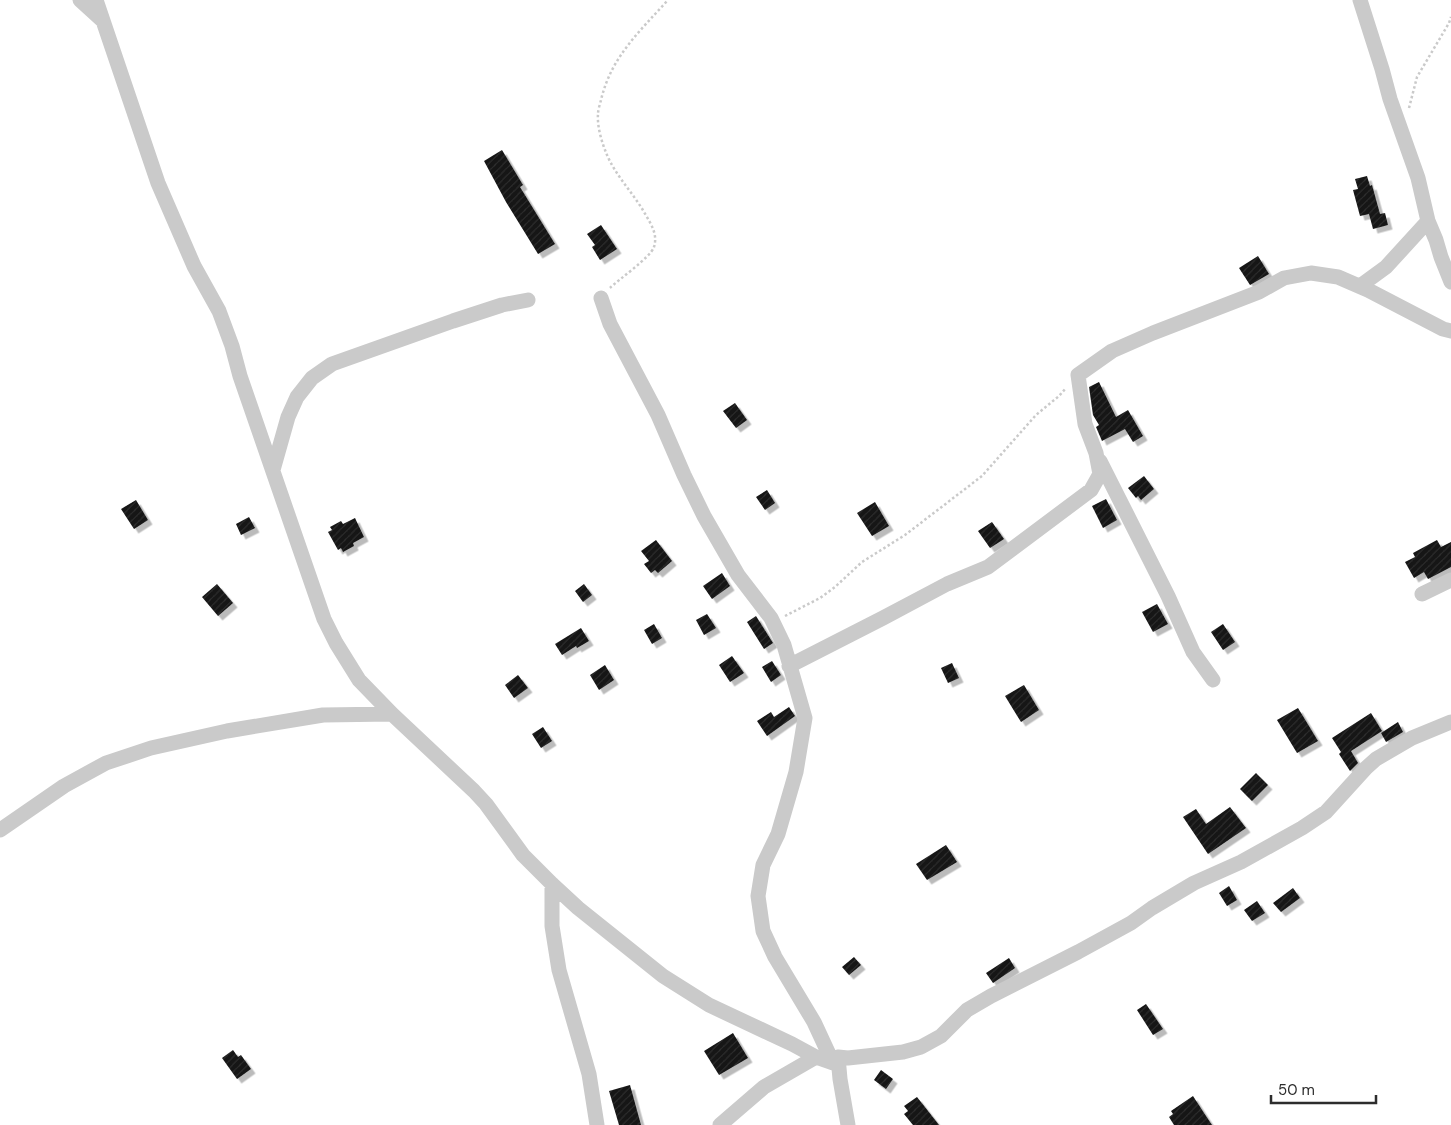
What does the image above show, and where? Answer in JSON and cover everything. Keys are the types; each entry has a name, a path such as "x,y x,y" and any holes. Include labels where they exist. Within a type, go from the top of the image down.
{"street":[{"path":"80,0 105,23"},
{"path":"96,0 158,183 194,266 219,312 232,346 240,376 324,619 336,643 359,680 392,714 474,791 486,804 523,856 578,908 663,976 709,1005 816,1057 836,1060 903,1052 921,1047 941,1036 967,1010 991,996 1131,923 1194,883 1241,862 1302,828 1326,812 1376,759 1412,738 1451,722"},
{"path":"1360,0 1390,99 1418,178 1428,221 1451,282"},
{"path":"1360,286 1386,267 1428,221"},
{"path":"1213,680 1193,652 1168,596 1096,454 1085,424 1078,375 1112,351 1153,333 1259,292 1284,278 1311,273 1338,276 1443,329 1451,331"},
{"path":"601,298 610,324 658,415 704,516 738,575 771,618 784,646 790,666 805,718 802,742 787,807 778,834 763,865 758,896 763,930 775,957 836,1060 848,1125"},
{"path":"273,470 288,417 296,397 312,378 332,364 453,320 502,305 528,300"},
{"path":"790,666 947,584 988,567 1091,490 1100,474 1096,454"},
{"path":"1422,594 1451,580"},
{"path":"0,830 64,786 106,763 151,748 227,731 323,715 392,714"},
{"path":"552,884 552,926 559,970 589,1074 597,1125"},
{"path":"720,1125 764,1087 816,1057"}],"path":[{"path":"601,298 616,282 653,250 656,238 648,218 608,157 601,139 598,115 605,86 615,62 634,37 668,0"},
{"path":"1399,124 1409,107 1417,77 1449,24 1451,17"},
{"path":"774,624 784,616 820,598 862,562 905,535 982,476 1010,442 1036,415 1059,396 1078,375"}],"building":[{"path":"502,150 523,185 520,187 555,244 538,254 506,202 484,161"},
{"path":"1367,176 1370,186 1372,185 1380,214 1385,213 1388,225 1373,229 1369,214 1360,216 1353,190 1358,189 1355,179"},
{"path":"601,225 617,249 600,260 592,247 595,245 587,234"},
{"path":"1258,256 1269,274 1250,285 1239,268"},
{"path":"1099,382 1116,417 1128,410 1143,436 1133,442 1125,429 1102,441 1096,427 1099,425 1093,415 1089,387"},
{"path":"735,403 747,420 736,428 723,411"},
{"path":"1144,476 1154,489 1141,500 1138,496 1136,498 1128,488"},
{"path":"767,490 775,503 765,510 756,497"},
{"path":"1106,499 1117,520 1103,528 1092,506"},
{"path":"136,500 148,520 134,529 121,509"},
{"path":"875,502 889,526 872,536 857,513"},
{"path":"249,517 255,528 241,535 236,524"},
{"path":"355,518 364,537 353,543 354,546 343,552 341,548 338,550 328,532 332,530 330,527 341,521 343,524"},
{"path":"992,522 1004,539 990,548 978,531"},
{"path":"656,540 672,561 658,573 655,570 651,573 644,564 649,561 641,551"},
{"path":"1437,540 1441,547 1451,542 1451,567 1428,579 1424,572 1414,578 1405,562 1415,557 1413,553"},
{"path":"722,573 730,586 712,599 703,586"},
{"path":"217,584 233,603 218,616 202,597"},
{"path":"584,584 592,595 583,602 575,591"},
{"path":"1157,604 1168,624 1153,632 1142,612"},
{"path":"707,614 716,628 704,635 696,620"},
{"path":"756,616 773,643 764,649 747,622"},
{"path":"654,624 662,638 652,644 644,630"},
{"path":"1223,624 1235,642 1223,650 1211,632"},
{"path":"581,628 589,641 577,648 576,646 562,655 555,644"},
{"path":"732,656 744,673 730,682 719,665"},
{"path":"772,661 781,675 771,682 762,667"},
{"path":"952,663 959,678 948,683 941,668"},
{"path":"605,665 614,680 599,690 590,675"},
{"path":"518,675 528,688 514,698 505,685"},
{"path":"1024,685 1039,710 1021,722 1005,696"},
{"path":"789,707 795,716 767,736 757,721 771,712 774,717"},
{"path":"1298,708 1318,741 1297,753 1277,720"},
{"path":"1371,713 1382,731 1351,751 1358,763 1350,771 1339,754 1341,752 1332,738"},
{"path":"1398,722 1403,732 1386,742 1381,733"},
{"path":"543,727 552,741 541,748 532,734"},
{"path":"1256,773 1268,785 1252,801 1240,789"},
{"path":"1230,807 1246,828 1208,854 1183,817 1196,809 1206,824"},
{"path":"946,845 957,862 927,880 916,864"},
{"path":"1229,886 1237,900 1227,906 1219,893"},
{"path":"1293,888 1300,898 1281,912 1273,903"},
{"path":"1257,901 1265,913 1252,921 1244,910"},
{"path":"854,957 861,965 849,975 842,967"},
{"path":"1009,958 1015,968 993,983 986,973"},
{"path":"1146,1004 1163,1029 1153,1035 1137,1010"},
{"path":"733,1033 748,1058 719,1075 704,1051"},
{"path":"233,1050 238,1057 241,1055 251,1069 237,1079 222,1058"},
{"path":"881,1070 893,1079 886,1089 874,1080"},
{"path":"630,1085 641,1125 619,1125 609,1091"},
{"path":"1193,1096 1212,1125 1174,1125 1169,1117 1173,1114 1171,1111"},
{"path":"917,1097 939,1125 913,1125 904,1114 908,1111 904,1106"}]}
